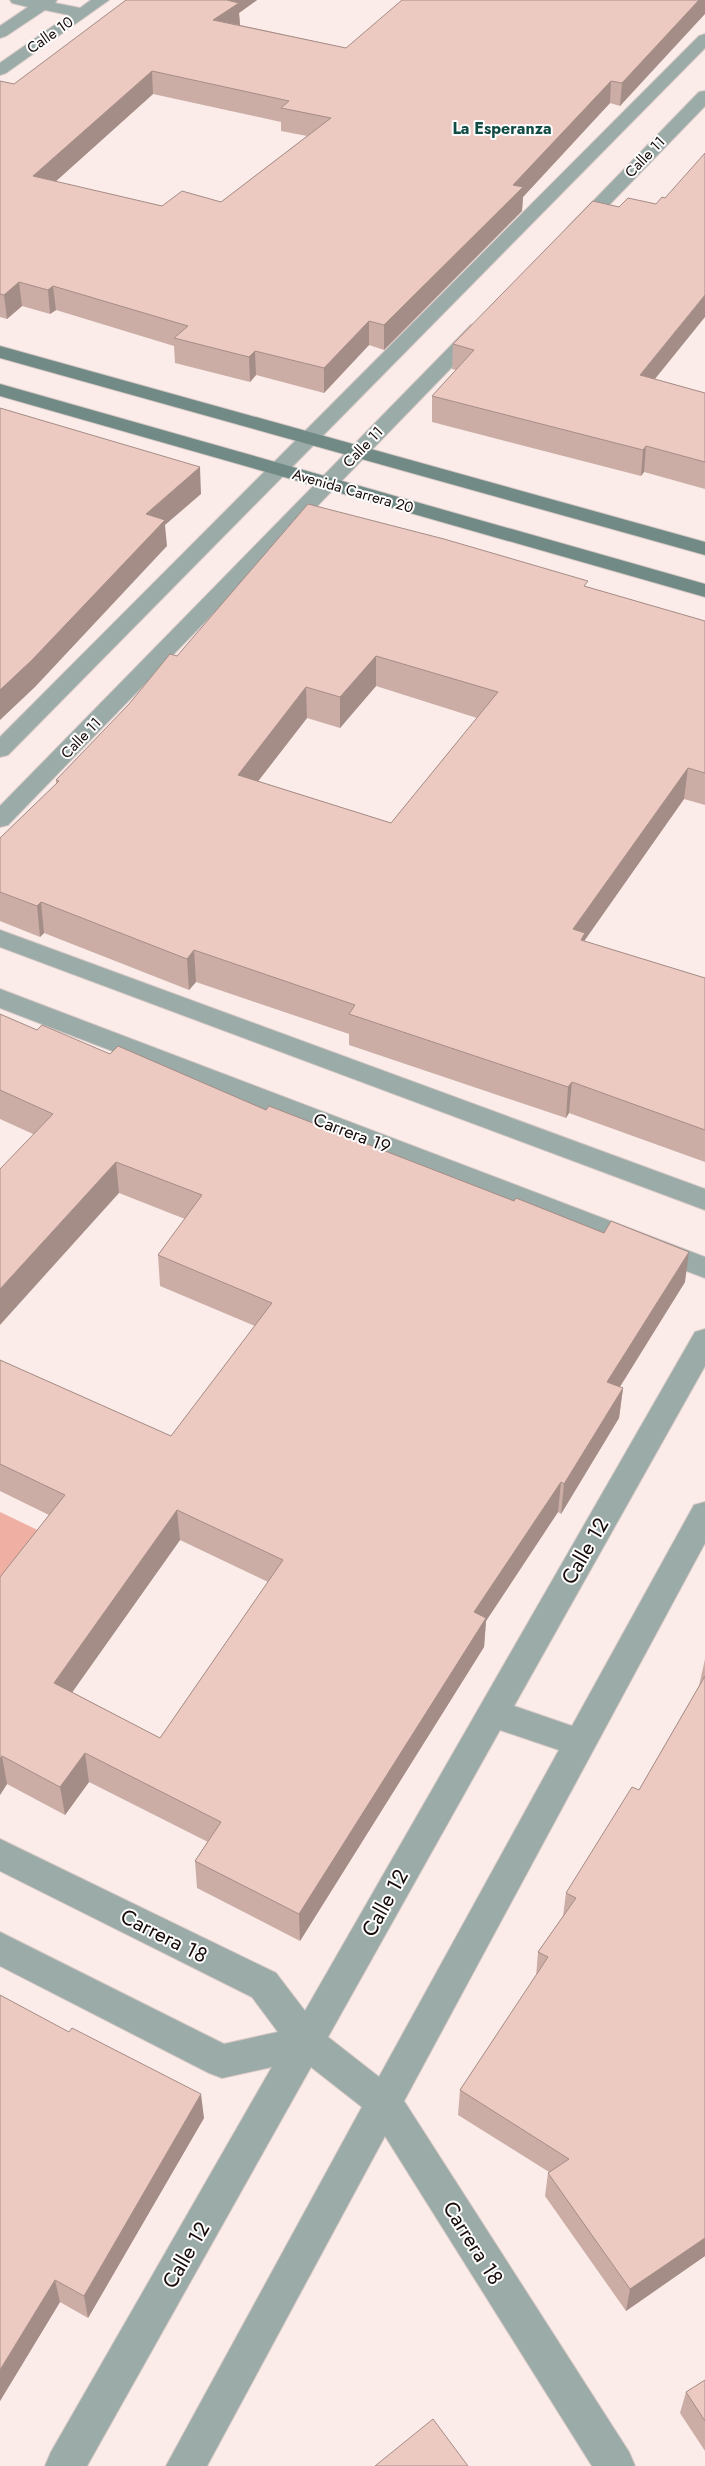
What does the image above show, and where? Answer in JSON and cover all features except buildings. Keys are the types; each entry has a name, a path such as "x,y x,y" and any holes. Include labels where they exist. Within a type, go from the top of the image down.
{"main road":[{"path":"0,352 705,548"},
{"name":"Avenida Carrera 20","path":"0,390 705,591"}],"street":[{"path":"18,0 45,2 83,13"},
{"name":"Calle 10","path":"0,70 101,0"},
{"name":"Calle 10","path":"0,33 45,2"},
{"path":"0,750 705,39"},
{"name":"Calle 11","path":"564,241 575,209 705,96"},
{"path":"544,202 575,209"},
{"name":"Calle 11","path":"0,820 489,317"},
{"path":"0,938 705,1200"},
{"name":"Carrera 19","path":"0,998 705,1268"},
{"name":"Calle 12","path":"65,2466 705,1340"},
{"path":"186,2466 705,1514"},
{"path":"492,1713 580,1743"},
{"name":"Carrera 18","path":"0,1854 264,1985 307,2043 384,2102 615,2466"},
{"path":"0,1948 222,2061 307,2043"}],"shaded area":[{"path":"0,1512 46,1534 0,1593"}],"district":[{"name":"La Esperanza","path":"502,128"}]}
